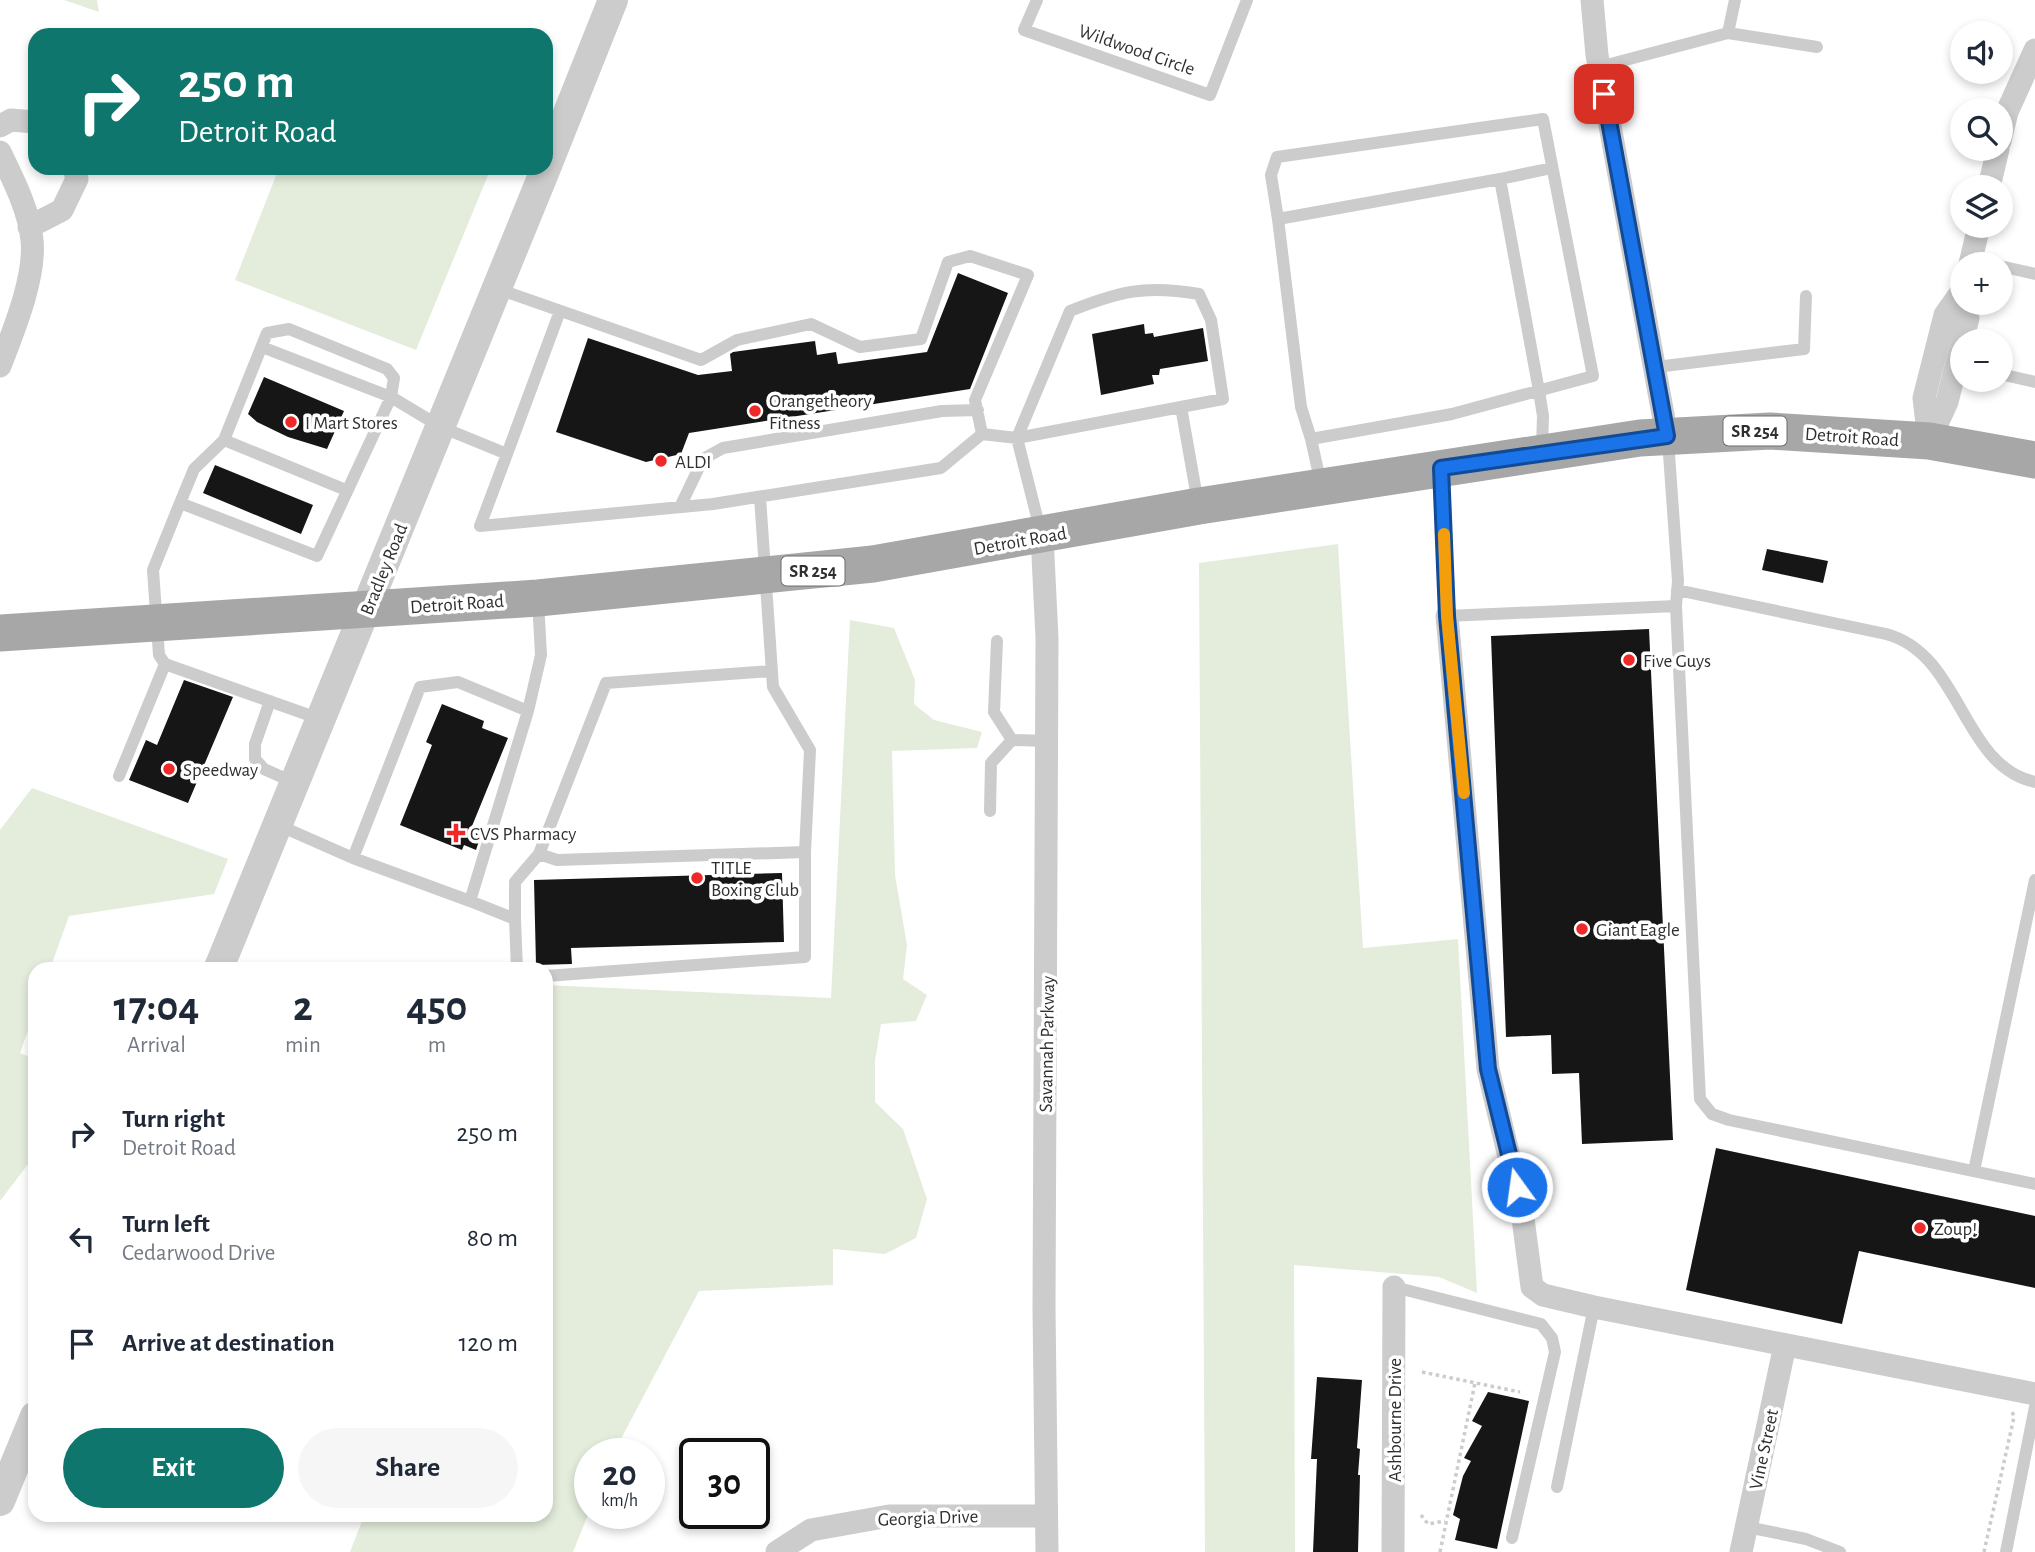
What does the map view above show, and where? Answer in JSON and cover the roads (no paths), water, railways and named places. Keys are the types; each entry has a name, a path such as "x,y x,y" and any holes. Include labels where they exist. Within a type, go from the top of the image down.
{"main road":[{"name":"Detroit Road","path":"0,633 538,598 873,564 1199,506 1542,452 1667,436 1770,431 1929,440 2035,460"}],"street":[{"name":"Bradley Road","path":"553,150 613,0"},
{"path":"1592,0 1599,67 1667,436"},
{"path":"2013,99 2035,50"},
{"path":"0,126 11,120 28,121"},
{"path":"0,152 17,188 33,240 24,304 0,366"},
{"path":"29,228 61,210 77,179 76,175"},
{"name":"Bradley Road","path":"221,962 543,175"},
{"path":"1950,310 1945,315 1950,334"},
{"path":"1929,440 1924,398 1950,361"},
{"name":"Savannah Parkway","path":"1042,536 1046,580 1047,741 1047,1552"},
{"path":"1447,616 1488,1069 1522,1211 1530,1262 1530,1283 1543,1295 1594,1307 2035,1394"},
{"name":"Ashbourne Drive","path":"1393,1552 1394,1287"},
{"name":"Vine Street","path":"1741,1552 1785,1345"},
{"path":"0,1501 28,1433"},
{"name":"Georgia Drive","path":"777,1552 811,1530 889,1516 1045,1516"}],"lane":[{"name":"Wildwood Circle","path":"1037,0 1024,30 1210,95 1247,0"},
{"path":"1728,33 1735,0"},
{"path":"1599,67 1728,33 1817,47"},
{"path":"1311,439 1452,414 1593,376 1543,119 1277,157 1271,176 1301,407 1322,488"},
{"path":"1278,219 1552,168"},
{"path":"1500,179 1543,416 1542,452"},
{"path":"498,289 701,360 737,340 810,324 860,346 921,339 948,262 970,256 1028,275 975,400 982,434"},
{"path":"2013,269 2035,274"},
{"path":"560,311 480,526 760,497 941,468 982,434 1017,438 1223,399 1211,320 1199,294 1167,289 1117,293 1070,311 1017,438 1042,536"},
{"path":"1656,367 1804,349 1807,296"},
{"path":"180,503 317,556 391,397 394,378 387,369 289,329 267,333 224,440 194,469 180,503 153,570 159,655 165,664 321,719"},
{"path":"262,347 391,397 441,427 507,454"},
{"path":"2013,376 2035,382"},
{"path":"1181,407 1199,506"},
{"path":"680,507 703,459 723,448 942,411 978,410"},
{"path":"1667,436 1677,590 1696,1061 1698,1090 1702,1103 1712,1114 1729,1120 2035,1184"},
{"path":"224,440 346,491"},
{"path":"1441,468 1447,616 1676,606"},
{"path":"553,975 805,957 805,852 810,750 773,687 760,497"},
{"path":"1677,590 1886,634 1909,643 1934,666 1995,760 2012,774 2035,782"},
{"path":"470,901 528,711 541,655 538,598"},
{"path":"997,641 994,712 1012,740"},
{"path":"119,776 165,664"},
{"path":"517,962 515,882 539,854 606,683 771,671"},
{"path":"353,858 421,687 458,682 528,711"},
{"path":"270,701 255,744 255,759 264,769 295,782"},
{"path":"990,811 991,763 1012,740 1047,741"},
{"path":"277,825 353,858 515,919"},
{"path":"539,854 557,860 805,852"},
{"path":"1974,1171 2035,880"},
{"path":"1394,1287 1541,1324 1552,1338 1555,1352 1512,1538"},
{"path":"1557,1487 1594,1307"},
{"path":"2006,1552 2035,1407"},
{"path":"1747,1527 1806,1539 1840,1552"}],"place":[{"name":"Orangetheory Fitness","path":"755,411"},
{"name":"I Mart Stores","path":"291,422"},
{"name":"ALDI","path":"661,461"},
{"name":"Five Guys","path":"1629,660"},
{"name":"Speedway","path":"169,769"},
{"name":"CVS Pharmacy","path":"456,833"},
{"name":"TITLE Boxing Club","path":"697,878"},
{"name":"Giant Eagle","path":"1582,929"},
{"name":"Zoup!","path":"1920,1228"}]}
